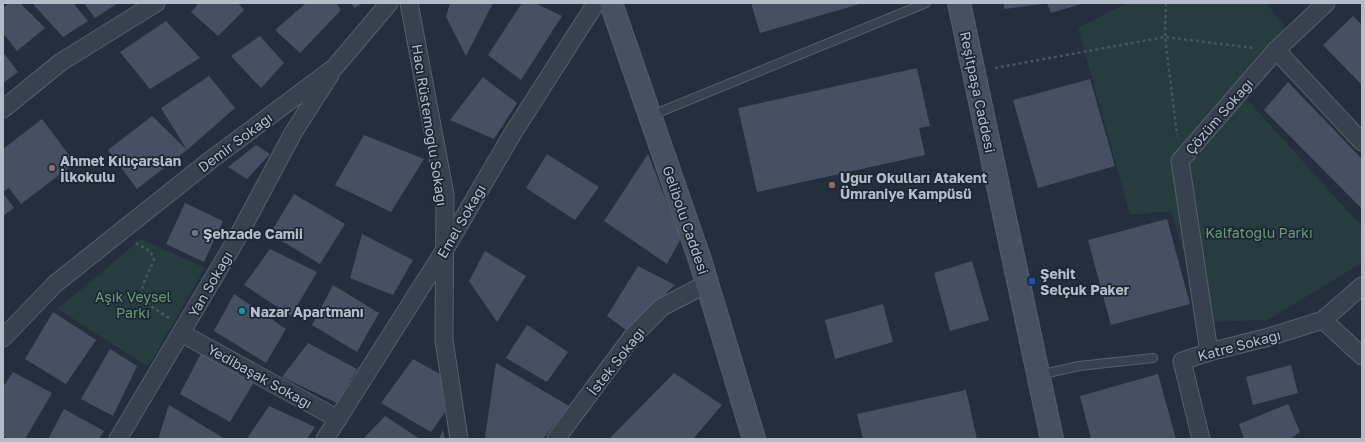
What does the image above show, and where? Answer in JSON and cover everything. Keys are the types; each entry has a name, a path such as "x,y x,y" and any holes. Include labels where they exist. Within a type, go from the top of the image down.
{"street":[{"path":"3,109 62,62 156,3"},
{"name":"Demir Sokağı","path":"3,338 55,284 208,162 335,67 389,3"},
{"name":"Hacı Rüstemoğlu Sokağı","path":"409,3 445,194 444,340 459,439"},
{"name":"Emel Sokağı","path":"325,439 444,251 513,133 596,3"},
{"name":"Gelibolu Caddesi","path":"611,3 708,284 754,439"},
{"name":"Reşitpaşa Caddesi","path":"959,3 975,72 1052,439"},
{"name":"Çözüm Sokağı","path":"1209,352 1180,162 1276,50 1326,3"},
{"path":"1276,50 1362,142"},
{"name":"Yan Sokağı","path":"118,439 236,240 293,134 335,67"},
{"name":"İstek Sokağı","path":"556,439 632,337 662,307 708,284"},
{"name":"Katre Sokağı","path":"1201,439 1182,361 1209,352 1269,337 1323,320 1362,286"},
{"path":"1323,320 1362,356"},
{"name":"Yedibaşak Sokağı","path":"183,330 338,419"}],"lane":[{"path":"649,116 926,3"},
{"path":"1038,375 1079,366 1153,358"}],"path":[{"path":"1166,3 1165,37 1180,162"},
{"path":"975,72 1165,37 1276,50"},
{"path":"118,233 154,255 154,260 142,286 143,300 183,330"}],"green space":[{"name":"Kalfatoğlu Parkı","path":"1127,3 1266,3 1284,25 1276,66 1245,97 1362,227 1362,263 1268,320 1204,322 1171,211 1130,215 1078,28"},
{"name":"Aşık Veysel Parkı","path":"141,239 205,268 148,367 58,309"}],"building":[{"path":"9,3 20,3 45,28 17,51 3,33 3,8"},
{"path":"32,3 73,3 88,21 63,37"},
{"path":"84,3 118,3 95,18"},
{"path":"199,3 238,3 244,10 218,36 191,12"},
{"path":"306,3 336,3 341,10 300,53 275,30"},
{"path":"350,3 362,3 355,8"},
{"path":"450,3 493,3 466,56 446,17"},
{"path":"522,3 535,3 562,16 521,80 488,55"},
{"path":"751,3 863,3 760,33"},
{"path":"1004,3 1043,3 1043,4 1004,9"},
{"path":"1047,3 1085,3 1051,13"},
{"path":"1353,16 1362,25 1362,85 1323,45"},
{"path":"166,21 200,58 150,89 120,52"},
{"path":"260,36 284,63 261,88 231,56"},
{"path":"3,52 18,72 3,83"},
{"path":"917,68 930,126 919,128 925,155 757,192 738,108"},
{"path":"209,76 235,108 187,150 161,108"},
{"path":"483,77 517,103 494,139 450,120"},
{"path":"1090,79 1115,166 1038,188 1013,100"},
{"path":"1288,82 1362,159 1362,209 1264,110"},
{"path":"152,116 187,150 137,189 108,150"},
{"path":"42,119 75,163 21,204 9,188 3,192 3,149"},
{"path":"364,135 424,159 391,212 335,185"},
{"path":"256,145 270,154 247,179 228,167"},
{"path":"547,154 599,187 575,220 526,188"},
{"path":"648,154 681,238 667,264 604,221"},
{"path":"3,193 14,208 3,216"},
{"path":"294,194 345,224 320,264 270,234"},
{"name":"Şehzade Camii","path":"185,203 223,221 204,262 166,244"},
{"path":"1167,219 1190,304 1111,325 1088,240"},
{"path":"362,234 413,260 393,295 350,278"},
{"path":"270,249 317,272 291,316 244,285"},
{"path":"485,251 526,276 497,322 469,281"},
{"path":"972,261 989,320 950,331 934,273"},
{"path":"638,266 675,285 626,330 607,316"},
{"path":"333,285 379,313 357,352 312,325"},
{"name":"Nazar Apartmanı","path":"234,294 286,329 266,363 214,331"},
{"path":"883,304 893,342 835,359 825,320"},
{"path":"53,312 96,340 66,384 25,359"},
{"path":"527,325 568,352 547,382 506,358"},
{"path":"308,343 357,369 337,403 282,377"},
{"path":"110,349 137,366 113,416 81,399"},
{"path":"201,353 254,382 230,422 180,394"},
{"path":"413,359 440,374 445,412 431,432 381,403"},
{"path":"496,363 569,406 543,439 488,439 485,437"},
{"path":"1291,365 1298,393 1253,405 1246,377"},
{"path":"13,372 52,393 25,439 8,439 3,436 3,387"},
{"path":"674,373 722,405 693,439 609,439"},
{"path":"1158,374 1176,439 1091,439 1080,396"},
{"path":"966,390 977,439 863,439 857,414"},
{"path":"1288,404 1300,432 1290,439 1244,439 1239,424"},
{"path":"169,405 225,439 158,439"},
{"path":"269,406 315,427 307,439 251,439 248,437"},
{"path":"64,409 104,431 99,439 48,439"},
{"path":"385,416 420,439 363,439"},
{"path":"443,430 445,439 439,439"}],"place":[{"name":"Ahmet Kılıçarslan İlkokulu","path":"52,168"},
{"name":"Uğur Okulları Atakent Ümraniye Kampüsü","path":"832,185"},
{"name":"Şehzade Camii","path":"195,233"},
{"name":"Şehit Selçuk Paker","path":"1032,281"},
{"name":"Nazar Apartmanı","path":"242,311"}]}
